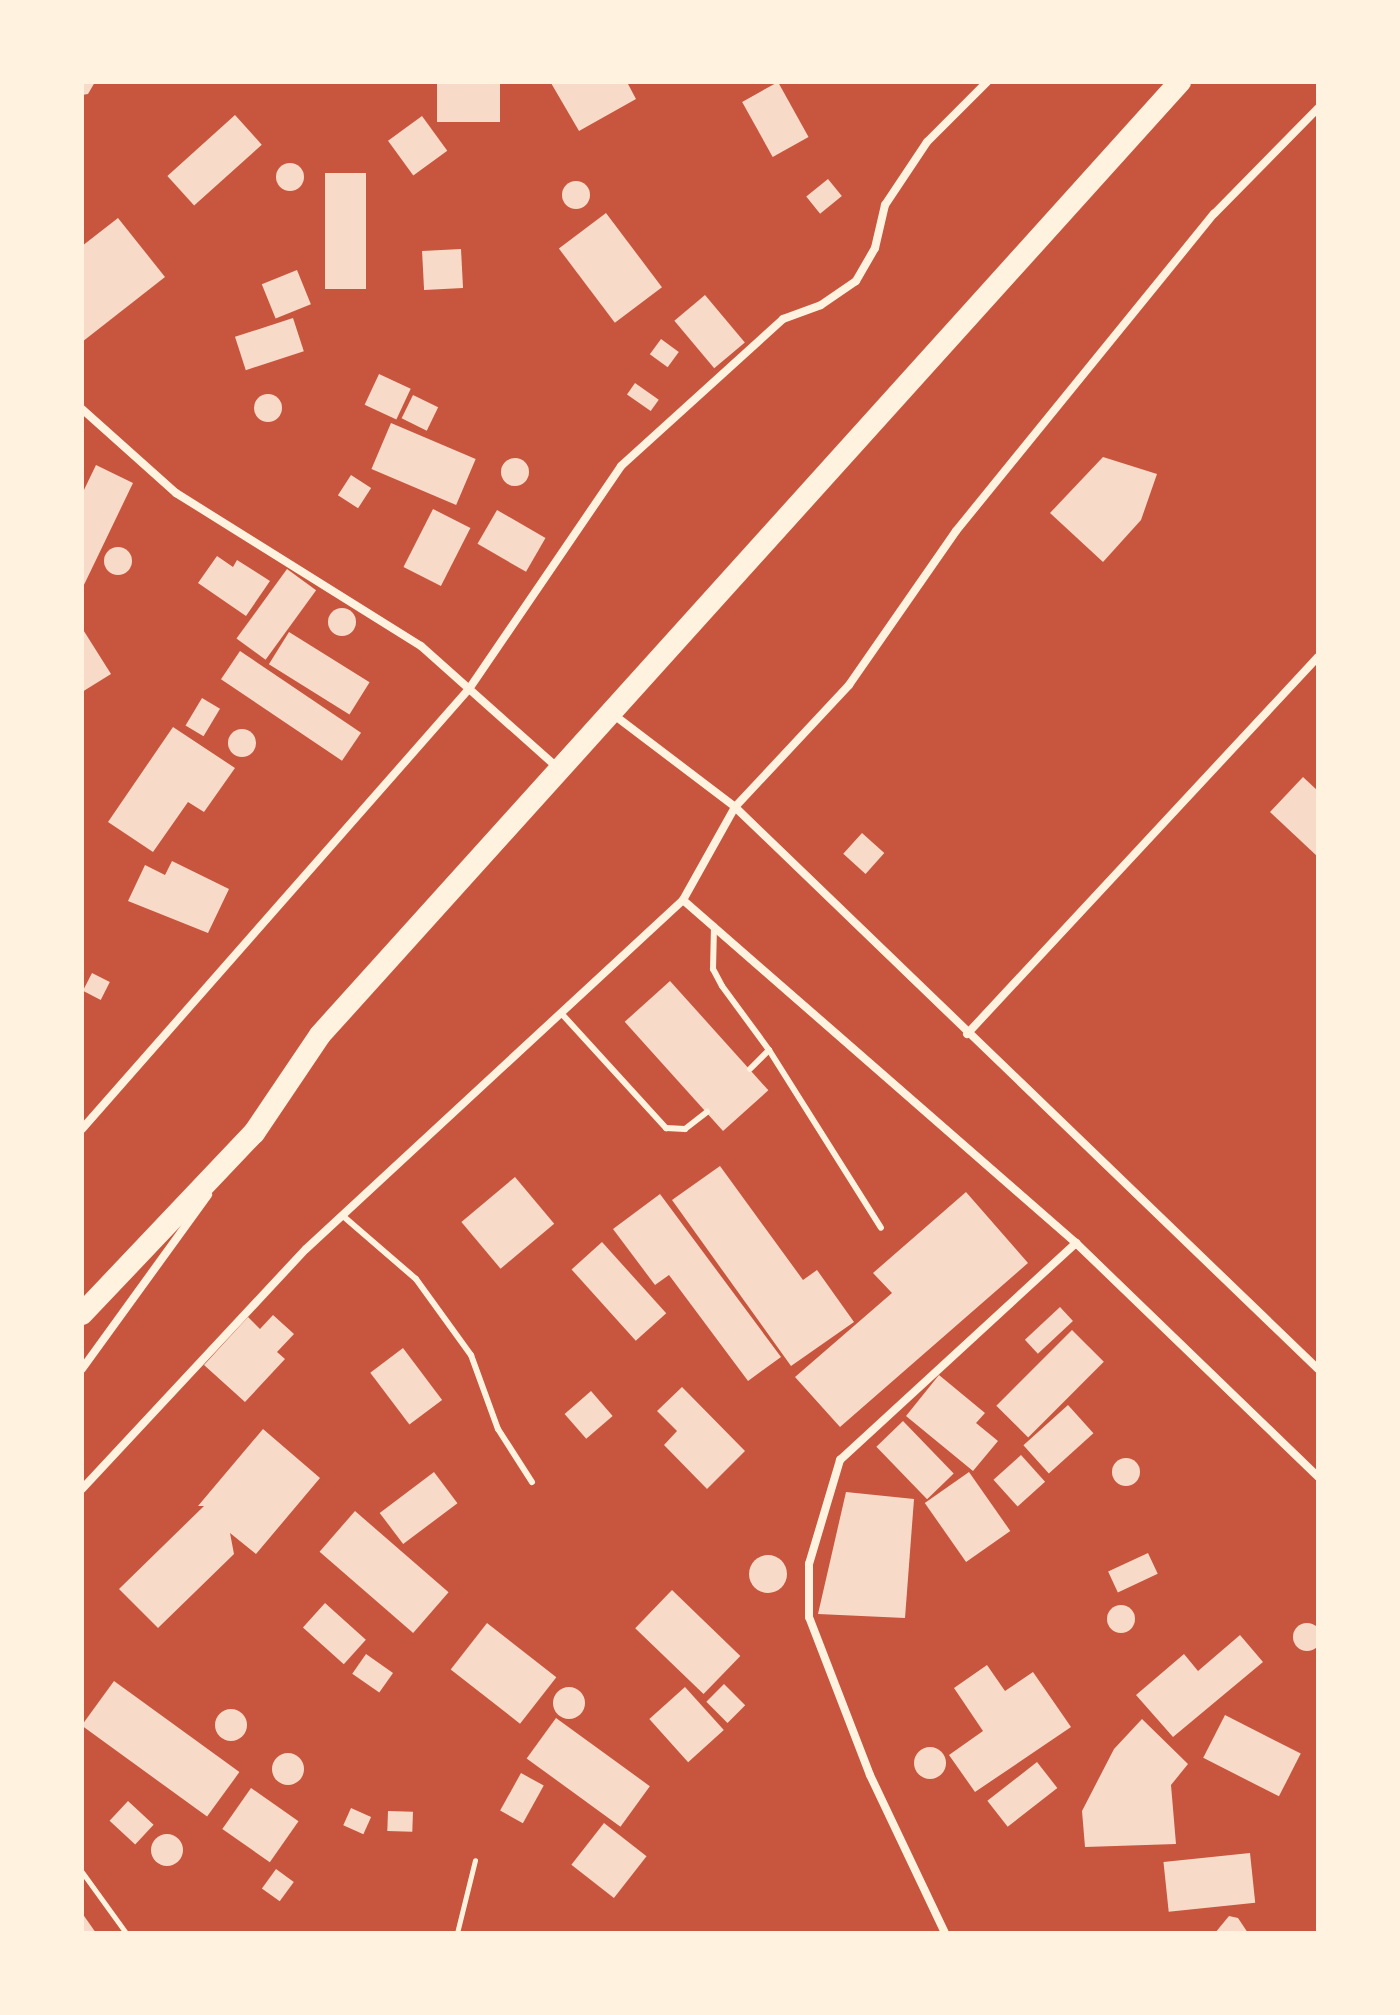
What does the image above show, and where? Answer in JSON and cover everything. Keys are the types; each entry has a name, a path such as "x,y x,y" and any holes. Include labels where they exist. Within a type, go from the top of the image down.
{"highway":[{"path":"82,1314 254,1133 320,1035 563,772 1180,82"}],"street":[{"path":"82,1129 469,689 621,466 783,319 821,305 856,281 875,248 885,205 927,142 987,82"},
{"path":"82,1489 306,1249 683,900 735,807 849,685 956,531 1214,214 1318,108"},
{"path":"82,409 176,493 421,646 563,772"},
{"path":"967,1034 1318,657"},
{"path":"614,715 735,807 967,1034 1318,1369"},
{"path":"683,900 1076,1243 1318,1477"},
{"path":"82,1369 254,1133"},
{"path":"945,1933 870,1775 809,1617 809,1564 840,1460 1076,1243"}],"lane":[{"path":"714,926 713,969 769,1050 881,1228"},
{"path":"561,1013 666,1128 685,1129 707,1112"},
{"path":"750,1069 769,1050"},
{"path":"343,1216 416,1279 471,1355 498,1429 532,1482"}],"path":[{"path":"457,1933 475,1860"},
{"path":"82,1872 126,1933"}],"building":[{"path":"82,82 95,82 88,94 82,95"},
{"path":"437,82 500,82 500,122 437,122"},
{"path":"632,82 628,84 636,99 579,131 551,83"},
{"path":"778,82 809,137 773,157 742,102"},
{"path":"235,115 262,145 194,206 167,176"},
{"path":"422,116 447,151 413,175 388,141"},
{"path":"290,163 300,167 304,177 300,187 290,191 280,187 276,177 280,167"},
{"path":"325,173 366,173 366,289 325,289"},
{"path":"828,179 842,196 820,214 806,197"},
{"path":"576,181 586,185 590,195 586,205 576,209 566,205 562,195 566,185"},
{"path":"606,213 662,287 615,323 559,249"},
{"path":"118,218 165,277 82,342 82,246"},
{"path":"461,249 463,288 424,290 422,251"},
{"path":"297,270 311,304 276,319 262,284"},
{"path":"705,295 745,342 714,368 674,321"},
{"path":"293,318 304,351 246,370 235,337"},
{"path":"661,339 679,352 668,367 650,354"},
{"path":"379,374 411,389 396,420 365,405"},
{"path":"635,383 659,400 651,411 627,394"},
{"path":"268,394 278,398 282,408 278,418 268,422 258,418 254,408 258,398"},
{"path":"413,395 438,407 427,431 402,418"},
{"path":"391,423 476,459 456,505 371,469"},
{"path":"1103,457 1157,474 1141,520 1103,562 1050,513"},
{"path":"515,458 525,462 529,472 525,482 515,486 505,482 501,472 505,462"},
{"path":"96,465 133,483 82,589 82,494"},
{"path":"351,475 371,488 358,508 338,495"},
{"path":"433,509 470,528 441,586 403,567"},
{"path":"497,510 545,538 526,572 478,544"},
{"path":"118,547 128,551 132,561 128,571 118,575 108,571 104,561 108,551"},
{"path":"217,556 233,567 237,560 270,581 246,616 198,583"},
{"path":"287,569 316,590 266,660 236,639"},
{"path":"342,608 352,612 356,622 352,632 342,636 332,632 328,622 332,612"},
{"path":"82,628 111,674 82,692"},
{"path":"289,632 370,682 349,715 269,664"},
{"path":"240,651 361,733 342,761 221,679"},
{"path":"202,698 220,709 204,736 186,725"},
{"path":"173,727 235,768 204,812 188,802 153,852 108,822"},
{"path":"242,729 252,733 256,743 252,753 242,757 232,753 228,743 232,733"},
{"path":"1303,777 1318,791 1318,857 1270,812"},
{"path":"862,833 884,853 866,874 843,854"},
{"path":"172,861 229,889 208,933 128,901 145,865 165,875"},
{"path":"92,973 110,982 101,1000 83,991"},
{"path":"670,981 768,1090 723,1131 625,1022"},
{"path":"720,1166 803,1280 817,1270 854,1322 791,1366 672,1200"},
{"path":"515,1177 554,1224 501,1269 461,1222"},
{"path":"966,1192 1028,1263 840,1427 795,1377 892,1293 873,1273"},
{"path":"660,1194 781,1357 748,1381 669,1275 655,1285 613,1229"},
{"path":"602,1242 666,1313 636,1341 572,1269"},
{"path":"1060,1307 1073,1321 1038,1354 1025,1340"},
{"path":"273,1315 294,1334 277,1352 285,1359 245,1402 204,1365 248,1317 260,1329"},
{"path":"1072,1330 1104,1362 1028,1437 996,1406"},
{"path":"403,1348 442,1400 409,1425 370,1373"},
{"path":"939,1375 985,1413 976,1423 998,1441 973,1471 906,1416"},
{"path":"682,1387 745,1451 707,1489 664,1445 677,1431 657,1411"},
{"path":"591,1391 613,1416 586,1439 565,1414"},
{"path":"1068,1405 1093,1433 1049,1473 1023,1445"},
{"path":"903,1421 954,1474 927,1499 876,1447"},
{"path":"263,1429 320,1478 256,1554 230,1533 234,1554 158,1628 119,1589 204,1506 198,1506"},
{"path":"1021,1455 1045,1482 1018,1507 994,1480"},
{"path":"1126,1458 1136,1462 1140,1472 1136,1482 1126,1486 1116,1482 1112,1472 1116,1462"},
{"path":"434,1472 457,1503 403,1544 380,1513"},
{"path":"969,1472 1010,1531 966,1562 925,1503"},
{"path":"846,1492 914,1499 905,1618 818,1614"},
{"path":"355,1511 449,1592 413,1633 320,1552"},
{"path":"1148,1553 1158,1574 1118,1592 1108,1572"},
{"path":"768,1555 782,1560 787,1574 782,1588 768,1593 754,1588 749,1574 754,1560"},
{"path":"672,1590 740,1656 704,1694 635,1628"},
{"path":"325,1603 366,1640 344,1664 303,1628"},
{"path":"1121,1605 1131,1609 1135,1619 1131,1629 1121,1633 1111,1629 1107,1619 1111,1609"},
{"path":"487,1623 556,1677 520,1724 451,1669"},
{"path":"1307,1623 1317,1627 1321,1637 1317,1647 1307,1651 1297,1647 1293,1637 1297,1627"},
{"path":"1240,1635 1263,1662 1173,1737 1136,1695 1184,1654 1198,1671"},
{"path":"366,1654 393,1673 379,1693 352,1674"},
{"path":"987,1665 1005,1691 1033,1672 1071,1727 975,1792 949,1755 983,1731 954,1688"},
{"path":"114,1681 239,1772 207,1817 82,1726"},
{"path":"724,1684 745,1705 728,1723 706,1702"},
{"path":"569,1687 580,1692 585,1703 580,1714 569,1719 558,1714 553,1703 558,1692"},
{"path":"685,1687 724,1730 688,1762 649,1719"},
{"path":"231,1709 242,1714 247,1725 242,1736 231,1741 220,1736 215,1725 220,1714"},
{"path":"1225,1715 1301,1754 1279,1796 1203,1758"},
{"path":"556,1718 650,1786 620,1827 527,1758"},
{"path":"1142,1719 1188,1764 1171,1785 1176,1844 1085,1847 1082,1811 1114,1749"},
{"path":"930,1747 941,1752 946,1763 941,1774 930,1779 919,1774 914,1763 919,1752"},
{"path":"288,1753 299,1758 304,1769 299,1780 288,1785 277,1780 272,1769 277,1758"},
{"path":"1037,1762 1057,1788 1008,1827 987,1801"},
{"path":"521,1773 544,1786 523,1823 500,1811"},
{"path":"251,1788 299,1821 270,1862 222,1829"},
{"path":"128,1801 154,1825 135,1845 110,1821"},
{"path":"351,1808 371,1817 363,1834 343,1825"},
{"path":"388,1811 413,1812 412,1832 387,1831"},
{"path":"604,1823 647,1856 614,1898 571,1865"},
{"path":"167,1834 178,1839 183,1850 178,1861 167,1866 156,1861 151,1850 156,1839"},
{"path":"1250,1853 1255,1903 1169,1912 1163,1862"},
{"path":"276,1869 294,1882 280,1901 262,1888"},
{"path":"82,1913 96,1933 82,1933"},
{"path":"1229,1916 1238,1918 1248,1933 1215,1933"}]}
